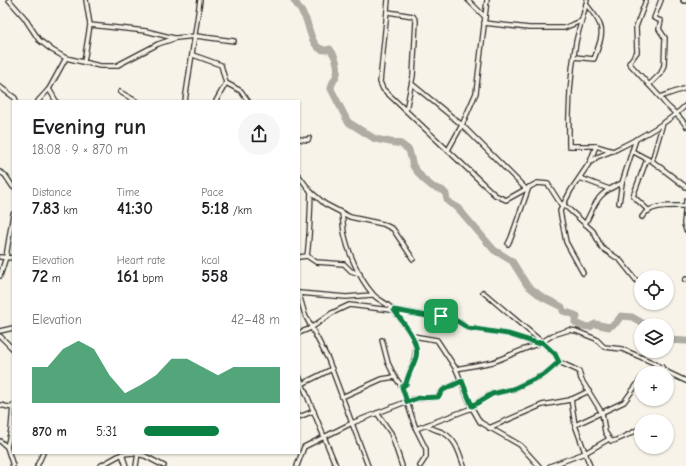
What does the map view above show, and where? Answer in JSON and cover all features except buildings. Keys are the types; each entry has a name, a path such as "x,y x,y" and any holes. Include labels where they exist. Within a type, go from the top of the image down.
{"street":[{"path":"9,0 24,17 39,40 66,58 100,66 116,66 158,44 176,38 196,36 234,41"},
{"path":"84,62 90,25 86,0"},
{"path":"185,100 196,36 200,0"},
{"path":"388,0 380,82 383,89 502,200 508,200 537,183 548,184 562,205 597,236 602,248 620,260 634,278"},
{"path":"468,0 485,17"},
{"path":"448,150 476,93 487,0"},
{"path":"646,0 636,27 637,52 629,63 676,115 682,118 686,126"},
{"path":"649,84 661,74 664,65 665,38 659,29 661,21 654,18 662,0"},
{"path":"586,2 574,57 569,107 569,146 596,146 613,150"},
{"path":"574,57 594,59 601,35 600,21 586,2"},
{"path":"388,12 415,18 412,84 406,110"},
{"path":"484,23 529,28 564,28 581,21"},
{"path":"90,25 146,31 176,38"},
{"path":"193,55 223,66 226,83 217,100"},
{"path":"39,100 49,89 66,58"},
{"path":"226,83 241,91 247,100"},
{"path":"412,84 462,124 528,188"},
{"path":"0,87 16,100"},
{"path":"660,97 686,88"},
{"path":"49,89 55,100"},
{"path":"120,92 134,100"},
{"path":"590,162 597,157 636,139 663,123 676,115 686,105"},
{"path":"652,161 663,123"},
{"path":"300,139 308,140 309,138"},
{"path":"619,203 622,183 636,139"},
{"path":"583,273 566,242 560,211 562,205 590,162 596,146"},
{"path":"632,151 652,161 686,186"},
{"path":"647,159 633,197 649,211"},
{"path":"0,172 5,175 12,186"},
{"path":"300,177 311,192 325,204 342,214 383,224 393,228 413,259"},
{"path":"580,178 609,189"},
{"path":"585,224 594,204 609,189 622,183"},
{"path":"508,244 528,188"},
{"path":"307,256 310,236 309,216 311,192"},
{"path":"686,201 684,224 686,230"},
{"path":"642,217 649,211 658,207 685,206"},
{"path":"342,214 345,239 360,274 372,294 394,310 409,333 413,336 437,340 456,369 480,422 520,445 539,466"},
{"path":"0,276 6,257 12,220"},
{"path":"300,257 307,256 316,262 344,264 351,271 360,274"},
{"path":"0,257 12,258"},
{"path":"483,292 542,342 555,354 559,362 571,365 580,371 581,379 602,413 605,432 609,439 613,442 617,441 634,431"},
{"path":"300,294 346,297 372,294"},
{"path":"300,297 311,328 328,359 368,466"},
{"path":"300,333 311,328 332,313 349,305 394,310 433,317 449,316 468,328 508,334 537,343"},
{"path":"0,331 12,328"},
{"path":"456,369 493,362 542,342 553,335 569,330 576,331 596,339 604,347 622,349 660,366"},
{"path":"0,336 12,347"},
{"path":"402,387 406,384 416,355 413,336"},
{"path":"382,340 388,363 402,387 416,429 424,444 426,453 420,466"},
{"path":"416,429 472,407 492,394 513,389 545,374 559,362"},
{"path":"302,384 332,370"},
{"path":"674,375 686,381"},
{"path":"342,397 382,379 395,377"},
{"path":"300,379 336,466"},
{"path":"300,449 352,423 377,413 418,398 438,397 443,390 462,381"},
{"path":"575,425 624,402 634,388"},
{"path":"489,428 542,405 572,399 589,391"},
{"path":"572,399 575,425 590,466"},
{"path":"0,405 12,407"},
{"path":"300,417 314,411"},
{"path":"377,413 391,433 402,466"},
{"path":"12,418 7,447 13,466"},
{"path":"427,425 444,433 452,440 456,445 464,466"},
{"path":"550,466 585,453 609,439"},
{"path":"0,441 7,447"},
{"path":"297,466 304,447"},
{"path":"37,466 43,454"},
{"path":"100,466 122,454 126,466"},
{"path":"136,454 136,466"},
{"path":"138,454 164,466"}],"waterway":[{"path":"294,0 305,17 311,37 316,46 320,49 330,49 335,57 337,71 331,89 348,122 375,139 401,144 409,150 413,166 423,179 433,187 442,190 446,194 449,202 457,207 494,250 512,261 527,285 542,297 562,307 563,311 575,315 577,317 575,322 581,326 590,327 595,324 609,327 616,323 621,316 634,318"},
{"path":"674,340 686,341"}],"route":[{"path":"394,310 433,317 441,316 449,316 468,328 508,334 537,343 542,342 555,354 559,362 545,374 513,389 492,394 472,406 462,381 443,390 438,397 418,398 407,402 402,387 406,384 412,364 416,358 416,348 413,336 406,329 394,310"}]}
